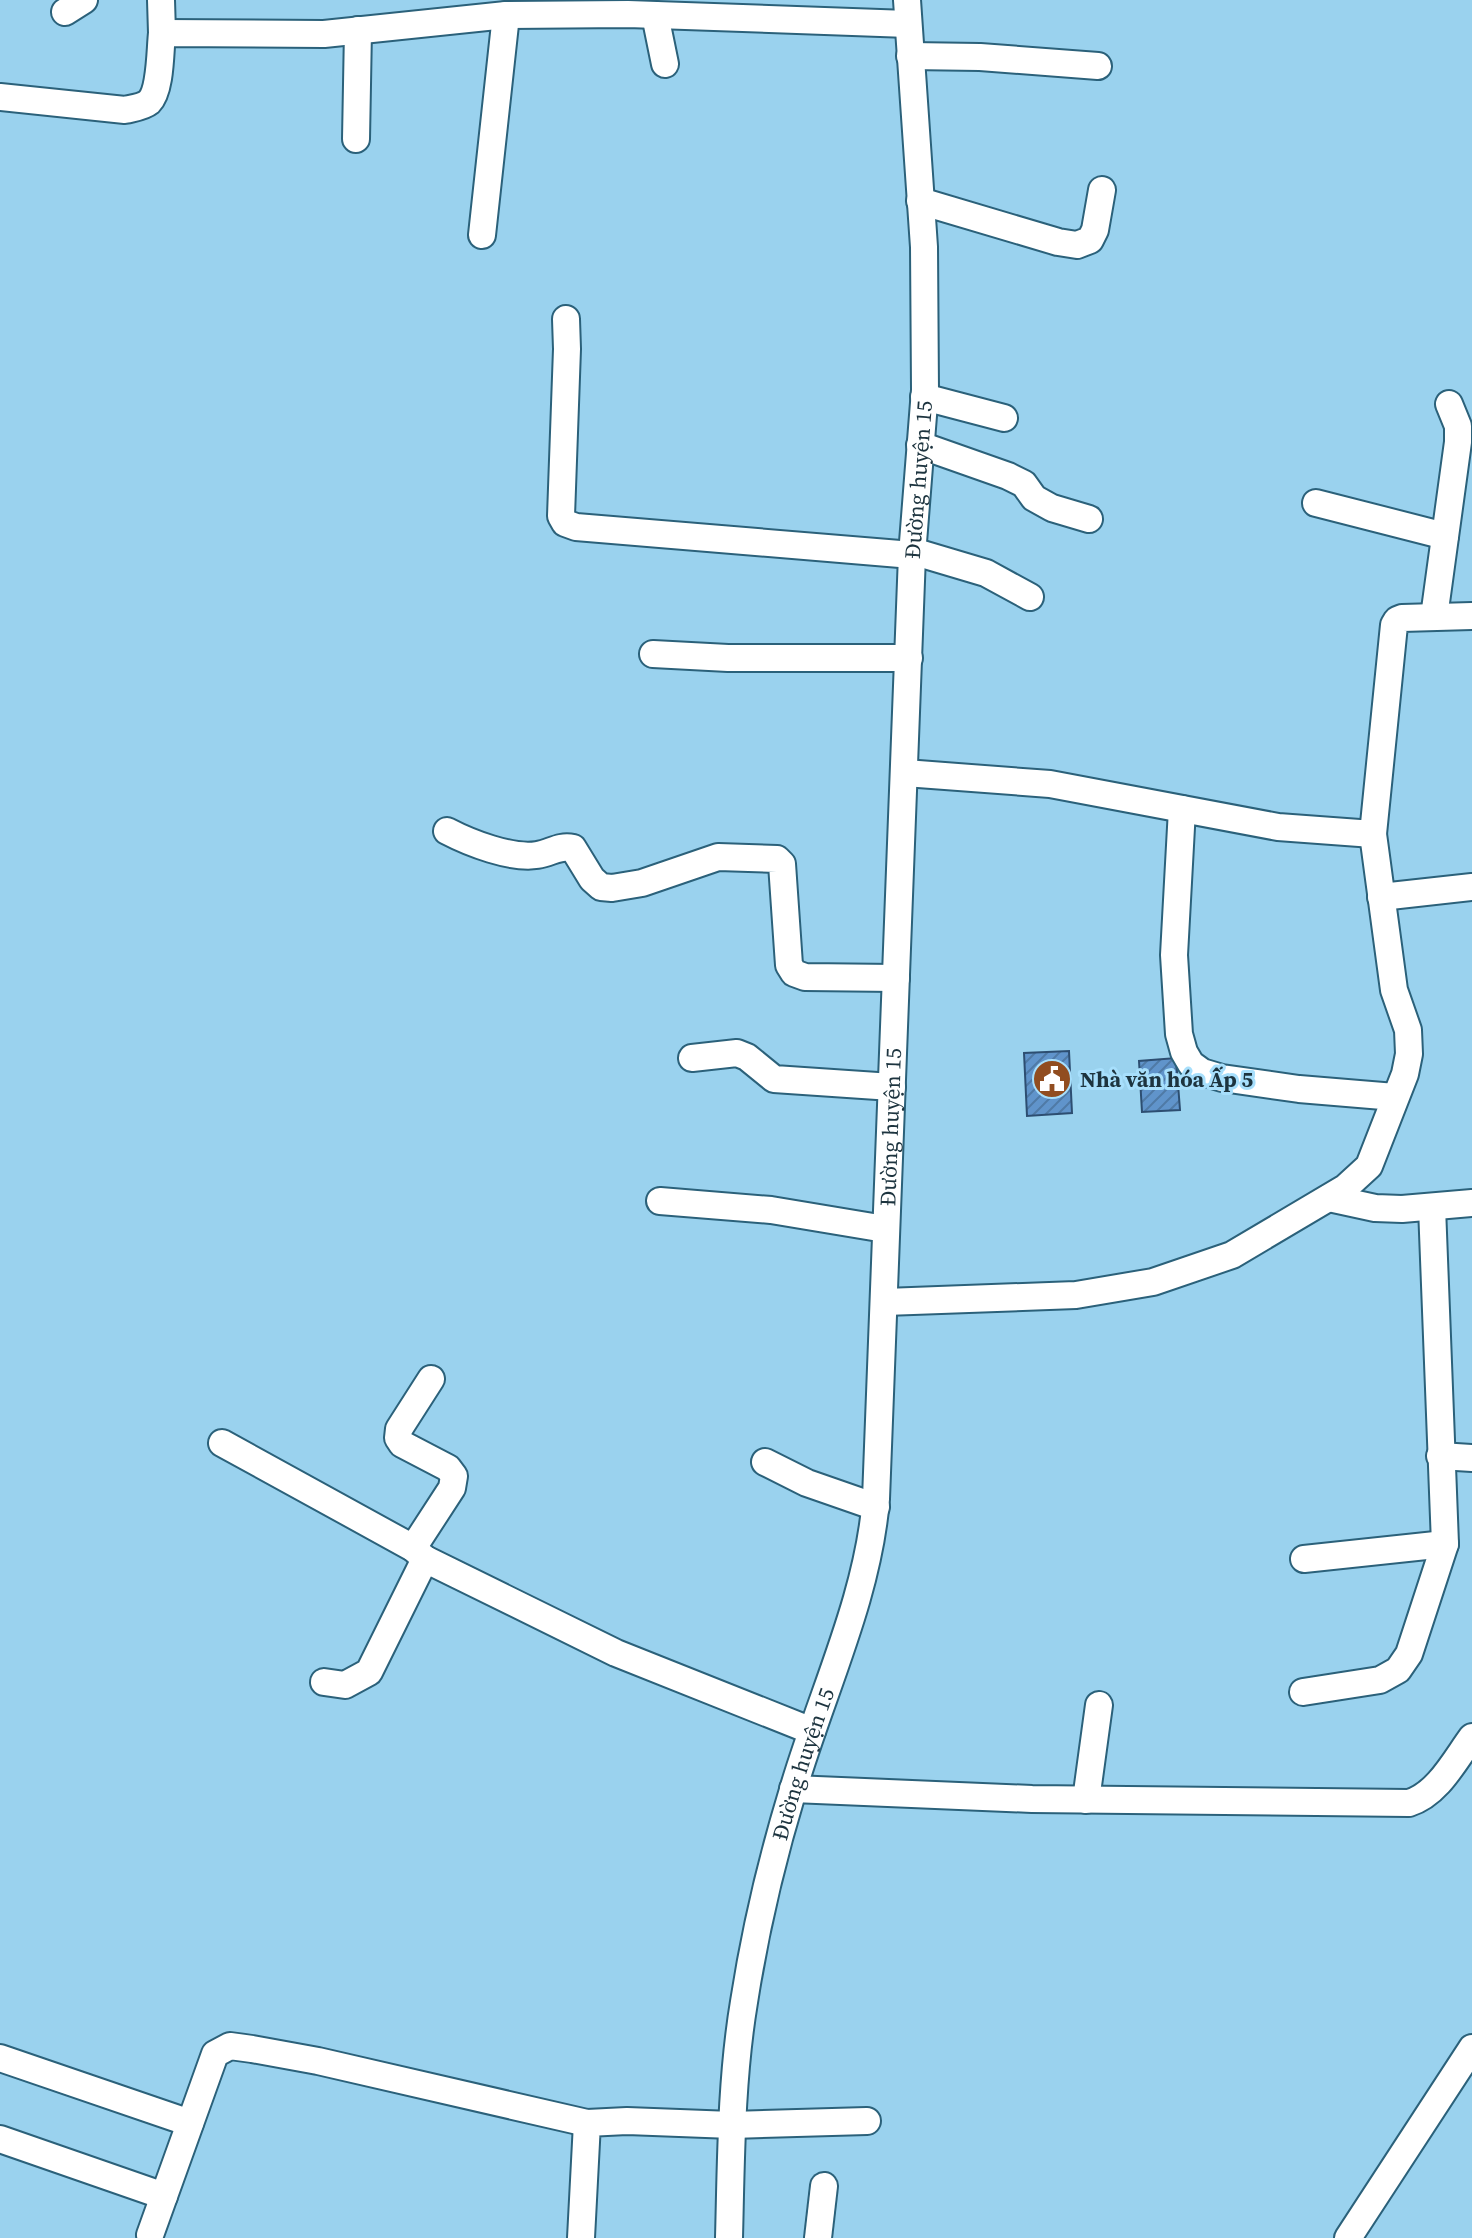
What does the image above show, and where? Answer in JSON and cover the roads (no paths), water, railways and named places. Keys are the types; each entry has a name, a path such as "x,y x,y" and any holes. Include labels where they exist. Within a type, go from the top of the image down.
{"street":[{"path":"0,97 125,110 149,102 156,91 162,33 154,2"},
{"path":"162,33 324,34 472,8 506,15 566,7 627,7 655,15 908,12"},
{"name":"Đường huyện 15","path":"729,2238 732,2125 743,2004 764,1895 793,1789 850,1617 872,1537 876,1507 912,553 924,397 924,247 908,12"},
{"path":"482,235 506,15"},
{"path":"655,15 665,64"},
{"path":"356,139 358,30"},
{"path":"910,56 980,57 1098,66"},
{"path":"920,201 1077,245 1090,240 1095,230 1102,190"},
{"path":"566,319 561,516 565,523 576,527 912,553 986,573 1030,597"},
{"path":"924,397 1004,418"},
{"path":"1434,617 1458,442 1458,426 1449,404"},
{"path":"920,445 1008,476 1024,484 1034,498 1052,508 1089,519"},
{"path":"1316,503 1445,536"},
{"path":"885,1302 1076,1295 1153,1282 1232,1255 1345,1188 1369,1166 1405,1074 1409,1054 1408,1030 1394,990 1373,834 1394,625 1402,618 1472,616"},
{"path":"653,654 728,658 909,658"},
{"path":"905,773 1050,784 1278,827 1373,834"},
{"path":"1182,809 1174,955 1179,1034 1191,1064 1202,1072 1222,1078 1299,1089 1395,1097"},
{"path":"447,831 471,843 536,856 563,846 573,848 592,879 601,887 612,888 642,883 718,857 777,859 782,864 789,965 794,973 805,977 896,978"},
{"path":"1381,897 1472,887"},
{"path":"692,1058 737,1053 747,1057 774,1079 892,1087"},
{"path":"1329,1198 1375,1208 1402,1209 1472,1203"},
{"path":"660,1201 771,1210 885,1229"},
{"path":"1303,1692 1380,1680 1398,1670 1409,1654 1445,1544 1432,1207"},
{"path":"324,1682 345,1685 369,1672 419,1553 452,1488 454,1476 448,1468 402,1444 398,1438 399,1429 431,1379"},
{"path":"222,1443 419,1553 616,1653 812,1731"},
{"path":"1440,1456 1472,1458"},
{"path":"765,1462 807,1483 876,1507"},
{"path":"1304,1559 1445,1544"},
{"path":"1086,1800 1099,1705"},
{"path":"793,1789 1086,1800 1409,1803 1432,1790 1472,1737"},
{"path":"150,2235 215,2054 230,2046 318,2061 587,2123 627,2121 732,2125 867,2121"},
{"path":"1348,2238 1472,2048"},
{"path":"0,2058 190,2123"},
{"path":"581,2238 587,2123"},
{"path":"0,2139 164,2196"},
{"path":"818,2238 824,2186"}],"place":[{"name":"Nhà văn hóa Ấp 5","path":"1052,1079"}]}
